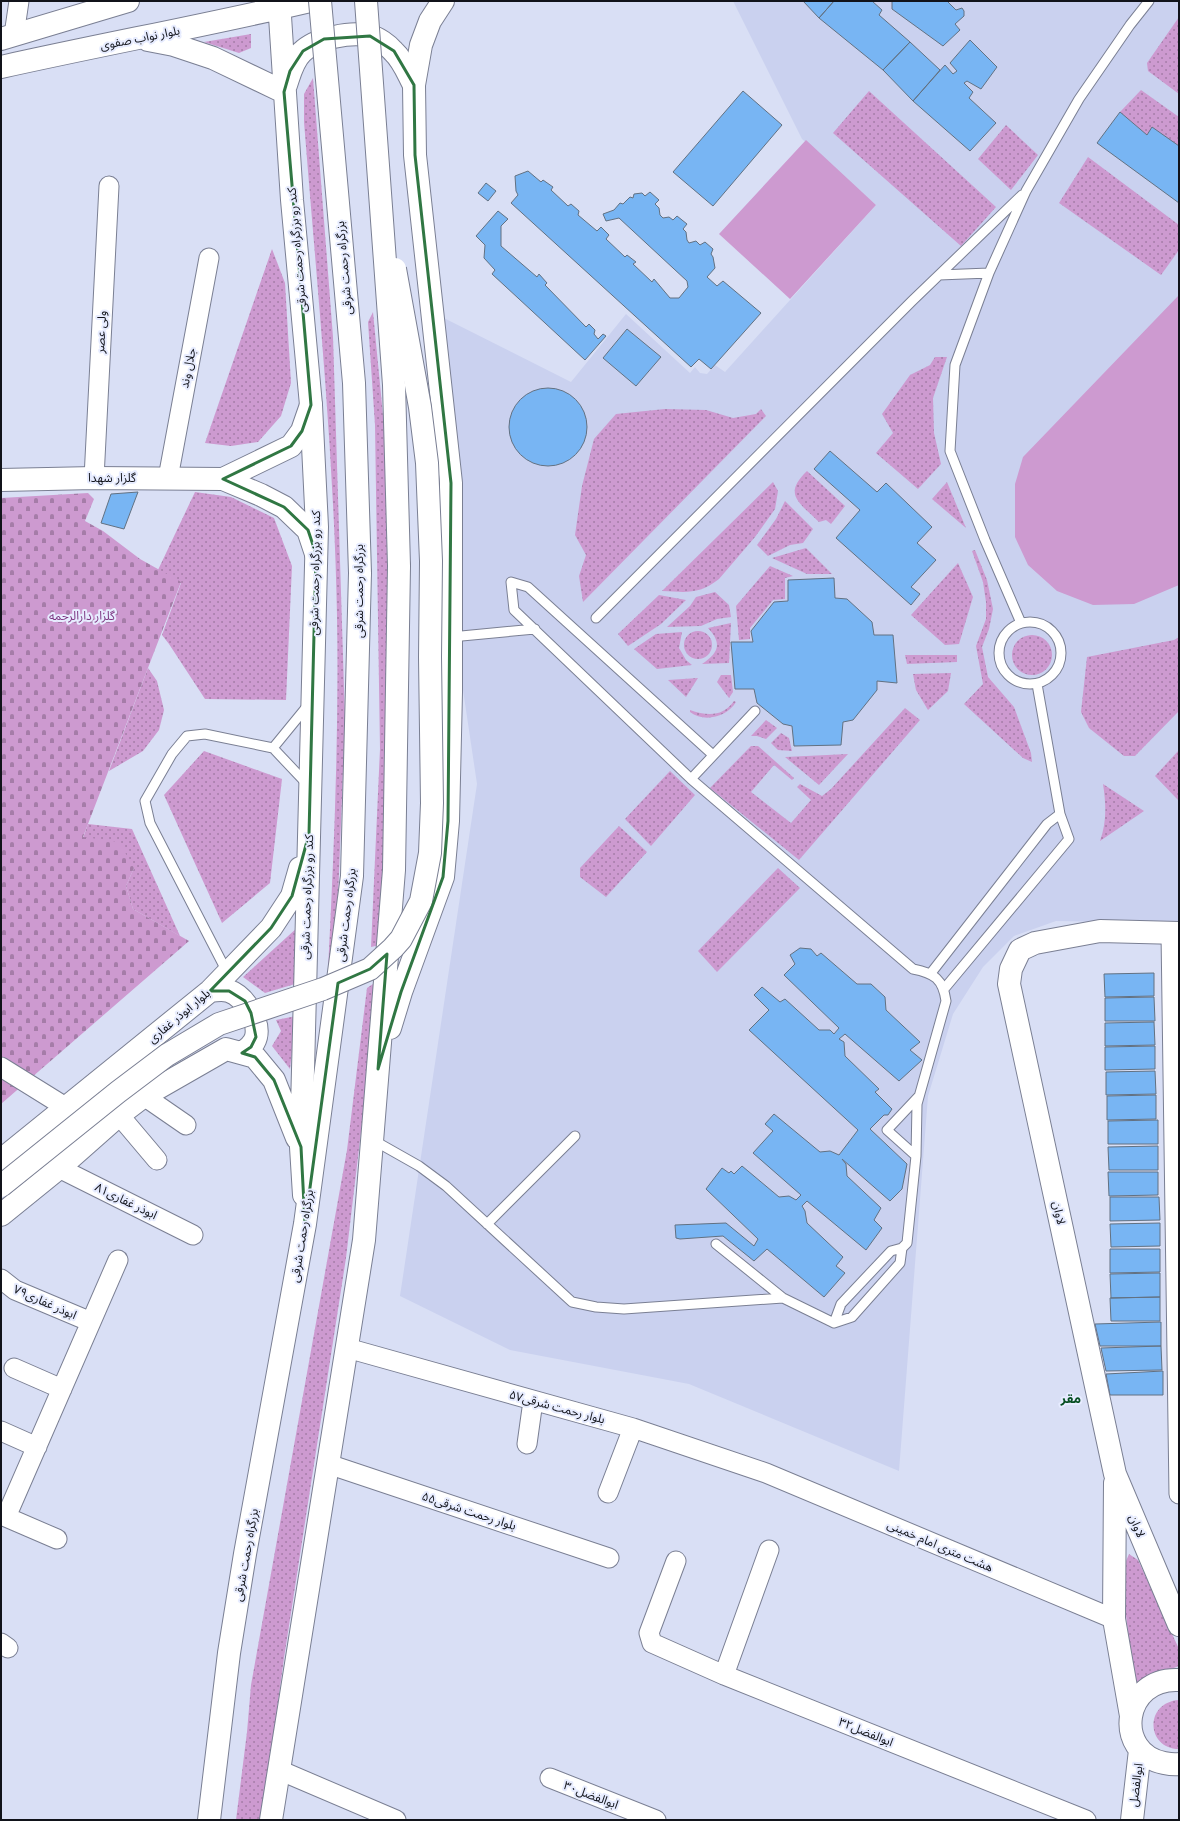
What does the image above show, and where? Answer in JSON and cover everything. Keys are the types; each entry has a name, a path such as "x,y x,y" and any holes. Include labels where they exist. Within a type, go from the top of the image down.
{"main road":[{"path":"7,37 128,1"},
{"name":"بلوار نواب صفوی","path":"1,67 141,39 279,5 310,1"},
{"name":"بزرگراه رحمت شرقی","path":"209,1820 229,1653 305,1224 352,876 360,573 354,383 320,1"},
{"path":"271,1820 364,1240 394,870 399,566 394,385 366,1"},
{"path":"378,1069 401,992 443,876 448,821 451,636 450,483 415,155 414,85 421,45 430,21 443,1"},
{"name":"کند رو بزرگراه رحمت شرقی","path":"279,5 284,92 311,405 317,527 301,1147"},
{"path":"141,39 174,45 212,58 284,92 290,71 303,51 324,39 354,35 370,36 384,43 394,51 414,85"},
{"path":"1,1186 161,1060 219,1024 323,989 370,969 401,939 421,901 430,853 432,803 430,657 432,561 427,463 421,414 395,269 379,191"},
{"name":"گلزار شهدا","path":"223,480 291,446 302,431 311,405"},
{"name":"گلزار شهدا","path":"1,480 94,478 223,480 261,495 284,507 308,530 316,554"},
{"name":"بلوار ابوذر غفاری","path":"1,1160 210,991 271,928 292,896 309,834"},
{"name":"لاوان","path":"1175,933 1100,931 1035,943 1020,950 1011,969 1009,984 1115,1474 1179,1626"},
{"path":"210,991 229,991 245,1001 251,1013 256,1037 251,1047 242,1053"},
{"path":"1,1215 59,1168 119,1115 144,1096 226,1049 255,1057 274,1080 301,1147 305,1224"},
{"path":"1115,1474 1114,1619 1131,1716 1131,1728 1134,1740 1140,1750 1156,1761 1178,1769"},
{"path":"1131,1716 1137,1700 1148,1687 1164,1681 1179,1680"},
{"name":"ابوالفضل","path":"1132,1820 1140,1750"}],"street":[{"path":"7,37 19,1"},
{"name":"ولی عصر","path":"94,478 109,186"},
{"name":"جلال وند","path":"168,478 209,258"},
{"path":"1175,933 1179,1494"},
{"path":"1,1066 66,1108"},
{"path":"144,1096 186,1126"},
{"path":"119,1115 157,1160"},
{"name":"۸۱ابوذر غفاری","path":"59,1168 193,1235"},
{"path":"57,1539 6,1517 118,1260"},
{"name":"۷۹ابوذر غفاری","path":"1,1279 15,1290 91,1322"},
{"name":"۵۷بلوار رحمت شرقی","path":"347,1348 634,1428 766,1473"},
{"path":"14,1368 62,1390"},
{"path":"527,1444 533,1401"},
{"path":"608,1494 634,1428"},
{"path":"1,1431 37,1446"},
{"name":"بلوار رحمت شرقی۵۵","path":"328,1464 609,1558"},
{"name":"هشت متری امام خمینی","path":"766,1473 1114,1619"},
{"path":"724,1675 769,1550"},
{"name":"ابوالفضل۳۲","path":"676,1561 648,1633 652,1643 724,1675 1086,1820"},
{"path":"279,1770 396,1820"},
{"name":"ابوالفضل۳۰","path":"550,1778 656,1820"}],"lane":[{"path":"1021,623 985,540 950,451 955,365 989,273 1026,191 1079,99 1149,1"},
{"path":"596,618 939,275 1026,191"},
{"path":"939,275 989,273"},
{"path":"713,755 528,588 512,582 514,610 691,779 913,969 931,973 944,989 946,1002 917,1104 916,1156 907,1243 902,1248 891,1251 841,1304 834,1322"},
{"path":"1031,622 1045,626 1056,636 1060,645 1061,655 1059,665 1047,680 1037,684 1026,685 1016,682 1008,675 1002,666 999,656 1000,645 1004,635 1021,623 1031,622"},
{"path":"451,636 534,629"},
{"path":"944,989 1069,839 1060,814 1037,684"},
{"path":"273,748 312,700"},
{"path":"691,779 754,711"},
{"path":"228,972 150,823 145,801 172,754 187,736 205,734 273,748 310,787"},
{"path":"931,973 1047,824 1060,814"},
{"path":"916,1156 887,1130 920,1094"},
{"path":"487,1224 575,1136"},
{"path":"372,1139 420,1166 446,1186 572,1302 596,1307 624,1309 783,1298"},
{"path":"716,1244 783,1298 834,1322 852,1316 900,1263 902,1248"}],"highlighted area":[{"path":"370,36 394,51 414,85 415,155 451,483 448,821 443,877 401,992 378,1069 387,954 370,969 338,983 305,1224 301,1147 274,1080 255,1057 242,1053 251,1047 256,1037 251,1013 245,1001 229,991 210,991 271,928 292,896 309,834 316,554 308,530 284,507 223,479 291,446 302,431 311,405 284,92 290,71 303,51 324,39"}],"shaded area":[{"path":"733,1 1179,1 1179,923 1056,921 1014,936 983,967 953,1014 928,1096 899,1471 689,1384 510,1350 400,1296 477,784 451,609 422,307 571,382 626,314 690,373 695,367 700,373 707,374 715,365 725,372 876,205 802,139"}],"green space":[{"path":"1179,17 1179,94 1148,71 1147,63"},
{"path":"251,34 251,48 239,53 204,42"},
{"path":"313,78 333,337 345,720 337,924 328,970 336,793 337,616 329,431 304,122 304,94"},
{"path":"1141,90 1179,117 1179,146 1152,127 1147,135 1120,112"},
{"path":"869,91 996,207 961,246 833,133"},
{"path":"1006,125 1038,155 1011,190 978,159"},
{"path":"806,140 876,205 790,299 719,234"},
{"path":"1088,157 1179,225 1179,250 1161,275 1059,203"},
{"path":"272,249 285,283 291,383 281,416 258,442 231,446 205,443"},
{"path":"1179,295 1179,585 1134,604 1093,605 1057,591 1028,565 1015,537 1015,484 1023,457"},
{"path":"373,312 386,446 389,789 380,945 371,947 380,749 375,425 368,322"},
{"path":"935,357 947,357 933,398 934,433 941,464 918,489 876,453 893,433 882,414 910,375 930,365"},
{"path":"665,409 706,410 733,418 756,414 761,409 766,416 583,602 579,576 586,555 575,535 582,486 594,439 616,414"},
{"path":"807,471 845,506 831,524 826,520 819,522 800,504 796,498 796,486"},
{"path":"773,482 778,491 775,509 755,537 719,579 699,590 685,592 662,591"},
{"path":"947,482 966,528 932,499"},
{"path":"195,492 231,497 274,518 292,566 286,700 205,699 162,635 181,583 158,570"},
{"name":"گلزار دارالرحمه","path":"88,493 94,499 85,521 103,531 140,559 181,582 83,837 119,842 134,868 126,886 133,909 189,941 1,1104 1,498"},
{"path":"785,501 813,529 803,543 790,545 768,556 757,545 776,519"},
{"path":"806,548 832,574 807,574 772,558"},
{"path":"975,550 987,580 993,609 989,629 982,647 988,677 1014,707 1031,753 1032,762 1023,758 964,704 983,684 976,646 986,619 986,602 983,582 972,551"},
{"path":"958,563 973,597 959,644 945,645 911,615"},
{"path":"770,566 793,576 785,578 785,599 773,600 750,628 750,639 739,640 736,606"},
{"path":"715,592 729,605 731,617 717,619 701,626 667,627 690,606 696,597"},
{"path":"659,595 686,600 661,624 628,646 618,634"},
{"path":"731,623 729,663 702,664 712,656 717,648 716,639 708,628"},
{"path":"698,631 708,635 712,645 708,655 698,659 688,655 684,645 688,635"},
{"path":"682,632 679,648 686,660 692,665 657,669 634,649 656,634"},
{"path":"1028,635 1036,635 1043,638 1049,644 1052,655 1049,666 1043,672 1036,675 1028,675 1021,672 1015,666 1012,659 1012,651 1015,644 1021,638"},
{"path":"1179,637 1179,711 1135,756 1124,756 1089,728 1081,712 1087,657 1174,640"},
{"path":"905,655 957,655 957,662 907,664"},
{"path":"148,668 157,681 164,710 159,730 143,751 109,771"},
{"path":"951,673 948,691 928,710 916,690 913,674"},
{"path":"721,675 731,675 733,692 729,698 717,682"},
{"path":"698,678 686,697 668,680"},
{"path":"734,701 736,702 732,707 721,715 715,717 702,717 690,712 690,710 714,714 725,710"},
{"path":"905,708 920,720 799,860 710,788 751,746 758,746 794,778 792,780 774,765 751,792 791,823 811,800 797,787 800,784 822,796 831,789"},
{"path":"766,720 777,728 766,739 751,736"},
{"path":"781,733 789,738 792,751 778,750 771,743"},
{"path":"1179,750 1179,800 1178,800 1155,776"},
{"path":"204,751 282,779 270,883 222,923 164,795"},
{"path":"848,754 819,785 785,757"},
{"path":"670,771 695,795 651,846 625,819"},
{"path":"1103,784 1144,811 1100,841 1104,826 1105,812"},
{"path":"88,824 132,829 180,936 133,909 126,886 134,868 100,840 83,838"},
{"path":"619,826 647,852 606,897 580,877 580,868"},
{"path":"778,868 800,888 717,972 698,951"},
{"path":"298,927 295,984 265,993 243,977"},
{"path":"379,980 346,1258 284,1658 262,1820 236,1820 247,1732 251,1685 347,1150 367,988"},
{"path":"296,1016 290,1069 272,1046 281,1031 276,1020"},
{"path":"1129,1554 1138,1560 1179,1649 1179,1666 1134,1683 1125,1607 1126,1561"},
{"path":"1179,1700 1179,1749 1168,1747 1160,1741 1155,1734 1154,1725 1155,1716 1160,1708 1168,1703"}],"building":[{"path":"803,1 834,1 819,18"},
{"path":"834,1 872,1 882,10 879,15 910,42 883,70 819,18"},
{"path":"892,1 947,1 956,10 962,8 964,11 964,16 955,24 960,30 943,46 892,9"},
{"path":"970,40 997,67 981,89 967,81 964,83 973,92 969,98 996,123 970,151 913,101 945,65 953,74 957,71 950,63"},
{"path":"910,42 940,70 913,101 883,70"},
{"path":"743,91 782,125 713,206 673,172"},
{"path":"1120,112 1147,135 1152,127 1179,146 1179,203 1097,143"},
{"path":"528,171 541,182 543,180 553,187 551,190 568,206 571,204 579,211 578,215 597,231 601,227 609,235 606,239 625,257 627,255 636,262 633,264 652,282 654,279 670,298 679,298 688,287 687,281 619,218 606,221 603,214 614,210 620,203 623,204 630,197 633,198 634,194 642,193 645,196 650,192 659,200 655,204 659,208 660,215 663,218 669,217 673,220 677,216 687,224 683,229 686,232 689,243 696,241 700,245 705,242 713,249 711,254 715,268 707,277 717,286 723,281 761,313 711,369 699,359 691,367 511,203 518,195 516,191 515,176"},
{"path":"486,183 496,191 488,201 478,193"},
{"path":"498,211 508,219 501,226 501,246 537,277 539,274 547,283 545,285 586,327 589,324 595,330 594,334 598,339 603,334 606,336 585,360 492,274 495,270 484,258 485,245 476,236"},
{"path":"627,329 661,357 636,386 603,358"},
{"path":"548,388 563,391 576,399 584,412 587,427 584,442 576,455 563,463 548,466 533,463 520,455 512,442 509,427 512,412 520,399 533,391"},
{"path":"830,451 877,492 886,483 932,527 917,543 936,560 911,587 920,594 911,605 836,538 860,510 814,469"},
{"path":"138,492 124,529 101,523 111,494"},
{"path":"834,578 835,598 847,599 872,622 874,635 893,635 897,683 877,681 877,690 853,720 843,722 841,745 794,746 792,726 783,724 757,703 754,689 735,689 731,642 753,642 751,631 774,602 788,601 788,580"},
{"path":"800,948 811,949 817,956 821,953 857,984 871,984 885,997 886,1010 920,1042 910,1050 922,1060 899,1081 845,1034 839,1039 844,1042 845,1056 879,1089 875,1092 892,1109 888,1115 884,1115 870,1129 907,1164 902,1189 890,1201 842,1159 846,1164 847,1176 881,1208 874,1220 882,1228 866,1250 807,1201 802,1206 805,1211 807,1223 843,1257 836,1266 845,1273 824,1297 767,1249 754,1261 723,1236 676,1238 675,1225 726,1223 754,1246 758,1239 706,1189 722,1168 729,1173 731,1171 734,1174 742,1166 779,1197 789,1196 796,1200 801,1195 753,1153 773,1131 765,1124 774,1114 820,1152 830,1151 839,1155 858,1130 749,1030 769,1010 754,995 762,987 780,1002 785,999 819,1030 830,1030 834,1034 839,1028 784,975 795,964 790,955"},
{"path":"1154,973 1154,996 1105,997 1104,974"},
{"path":"1154,997 1155,1021 1105,1021 1105,998"},
{"path":"1154,1022 1155,1045 1105,1046 1105,1023"},
{"path":"1155,1046 1155,1069 1105,1070 1105,1047"},
{"path":"1155,1071 1156,1094 1106,1095 1106,1072"},
{"path":"1156,1095 1156,1119 1107,1120 1107,1096"},
{"path":"1158,1120 1158,1144 1108,1144 1108,1121"},
{"path":"1158,1146 1158,1170 1109,1170 1108,1147"},
{"path":"1108,1172 1158,1172 1158,1195 1109,1196"},
{"path":"1110,1197 1159,1197 1160,1220 1110,1221"},
{"path":"1160,1223 1160,1246 1111,1247 1110,1224"},
{"path":"1110,1249 1160,1249 1160,1272 1110,1273"},
{"path":"1160,1273 1160,1297 1111,1298 1110,1274"},
{"path":"1160,1297 1160,1321 1111,1321 1110,1298"},
{"path":"1161,1322 1161,1346 1100,1346 1095,1324"},
{"path":"1161,1346 1162,1370 1106,1371 1101,1348"},
{"path":"1163,1371 1163,1395 1110,1395 1106,1374"}],"district":[{"name":"مقر","path":"1071,1398"}]}
